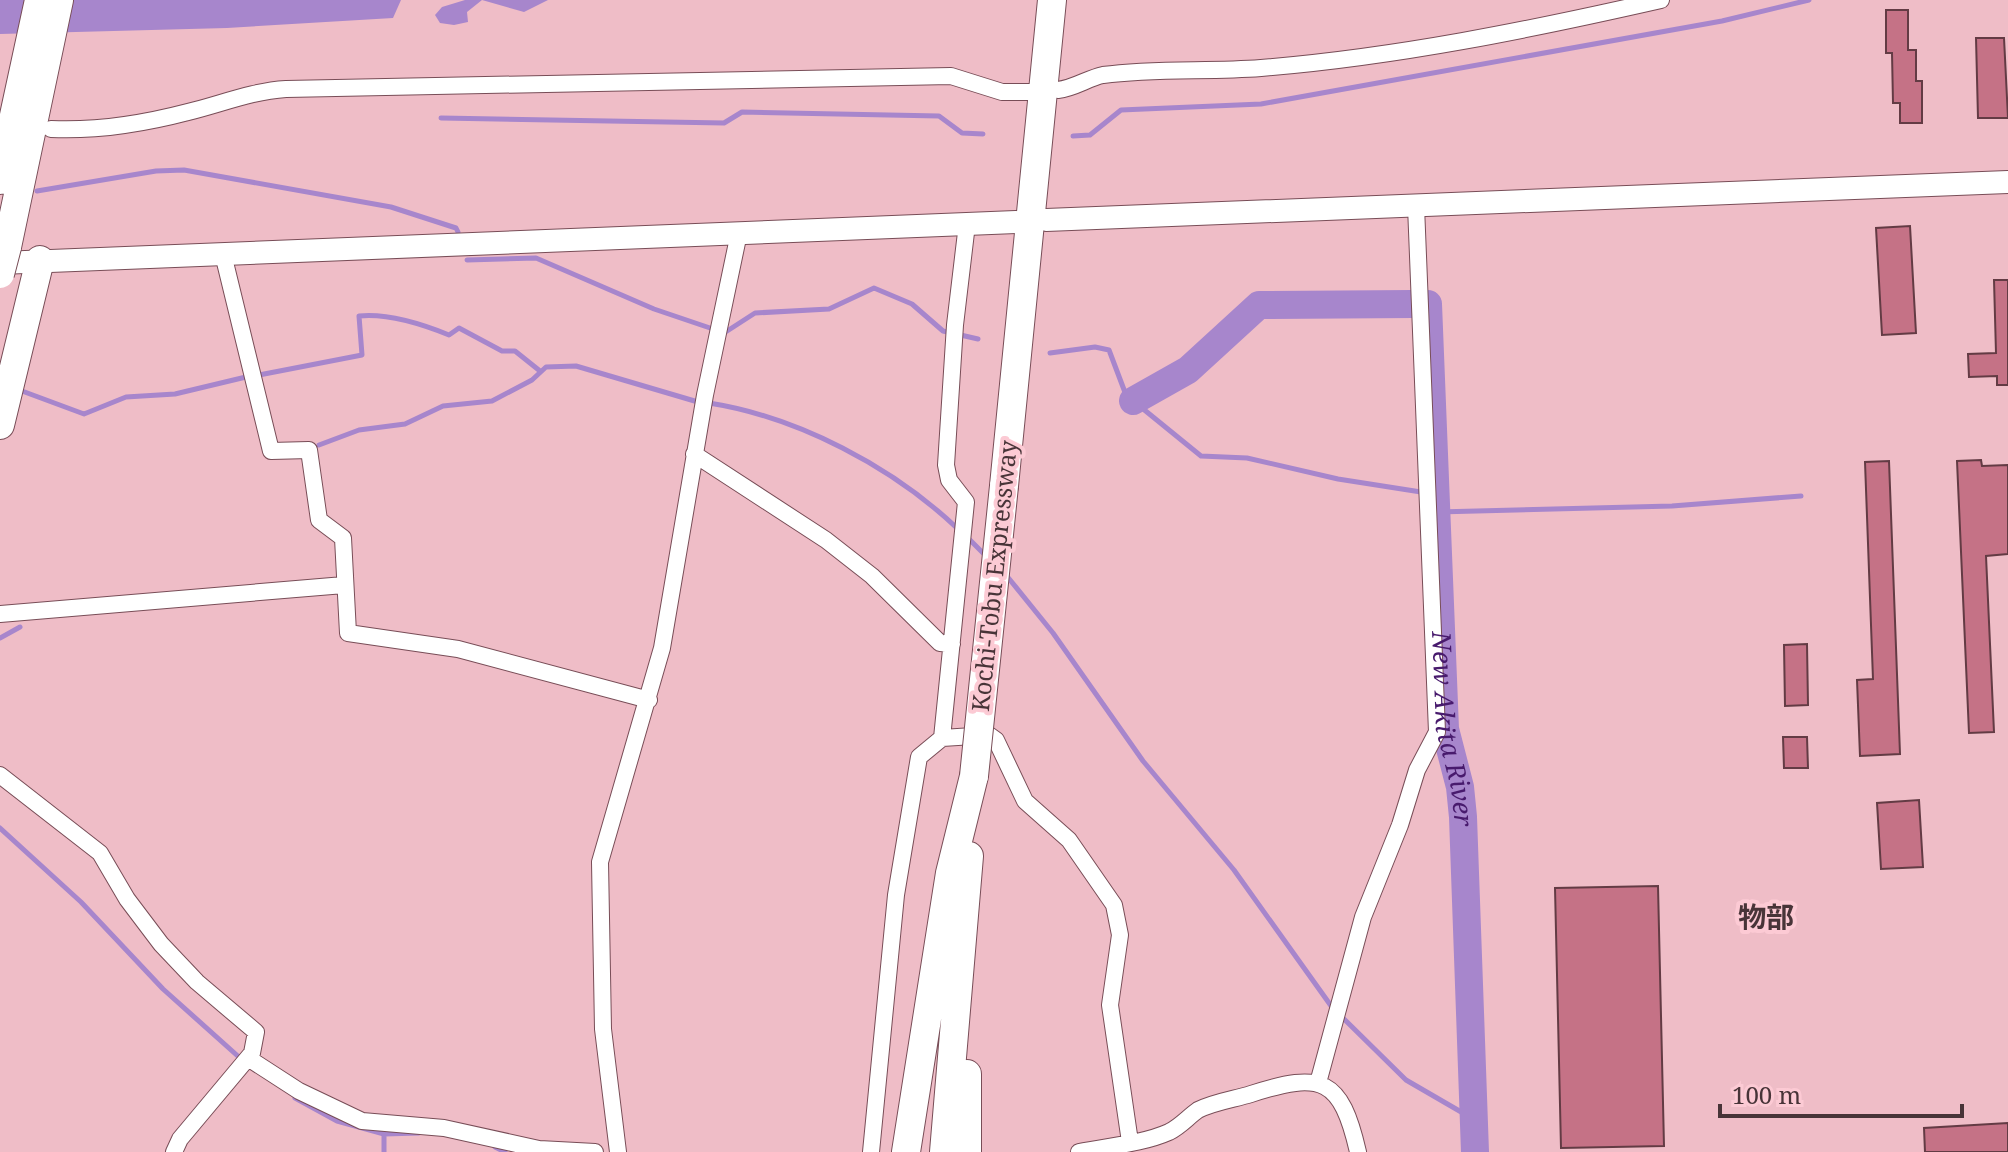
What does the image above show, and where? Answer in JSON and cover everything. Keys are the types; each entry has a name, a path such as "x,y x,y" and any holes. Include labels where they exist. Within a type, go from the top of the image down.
{"highway":[{"path":"2,261 32,77 39,0"},
{"path":"0,180 59,0"},
{"name":"Kochi-Tobu Expressway","path":"944,1152 974,776 1052,77 1052,0"},
{"path":"0,425 40,260"},
{"path":"906,1152 950,873 974,776"},
{"path":"964,925 967,1152"}],"street":[{"path":"1052,77 1072,88 1100,75 1260,68 1364,57 1661,0"},
{"path":"51,129 93,128 155,118 262,91 286,89 951,76 1002,92 1031,92"},
{"path":"1046,220 2008,182"},
{"path":"1318,1083 1363,917 1400,825 1413,781 1437,732 1416,206"},
{"path":"2,261 1016,222"},
{"path":"942,738 966,502 949,480 946,465 955,325 967,224"},
{"path":"618,1152 603,1029 600,868 662,648 694,454 739,233"},
{"path":"223,254 271,451 309,450 319,520 343,538 348,633 458,649 649,700"},
{"path":"694,454 826,540 872,576 940,643 952,644"},
{"path":"0,614 344,585"},
{"path":"871,1152 896,895 919,757 942,738 989,735 996,740 1025,801 1069,840 1114,905 1120,935 1110,1005 1130,1142"},
{"path":"0,775 100,853 127,899 161,944 197,982 256,1032 248,1058 180,1139 174,1152"},
{"path":"248,1058 299,1091 362,1121 444,1128 531,1148 595,1152"},
{"path":"1079,1152 1167,1132 1198,1110 1286,1082 1318,1083 1333,1092 1347,1108 1358,1152"}],"shaded area":[{"path":"0,0 401,0 393,18 227,28 0,34"},
{"path":"465,0 482,0 467,12 468,22 454,25 440,23 435,15 442,7"},
{"path":"482,0 548,0 524,12"}],"building":[{"path":"1886,10 1908,10 1908,50 1916,50 1916,81 1922,81 1922,123 1900,123 1900,103 1893,103 1892,53 1886,53"},
{"path":"1976,38 2004,38 2008,118 1978,118"},
{"path":"1910,226 1916,333 1882,335 1876,228"},
{"path":"1994,280 2008,280 2008,385 1997,385 1997,376 1969,377 1968,354 1996,353"},
{"path":"1981,460 1982,466 2008,465 2008,554 1986,556 1994,732 1969,733 1957,461"},
{"path":"1889,461 1900,754 1860,756 1857,680 1873,679 1865,462"},
{"path":"1807,644 1808,705 1785,706 1784,645"},
{"path":"1783,737 1807,737 1808,768 1784,768"},
{"path":"1919,800 1923,867 1881,869 1877,803"},
{"path":"1658,886 1664,1146 1561,1148 1555,888"},
{"path":"2008,1123 2008,1152 1925,1152 1924,1128"}],"waterway":[{"path":"1073,136 1090,135 1121,110 1261,104 1722,21 1809,0"},
{"path":"441,118 724,123 742,112 939,116 962,133 983,134"},
{"path":"37,191 156,171 184,170 391,207 456,228 458,232"},
{"path":"467,260 536,258 654,309 713,329"},
{"path":"724,333 755,313 829,309 874,288 912,304 943,331 978,339"},
{"name":"New Akita River","path":"1133,401 1188,370 1259,305 1413,304"},
{"name":"New Akita River","path":"1428,304 1445,729 1460,787 1463,817 1475,1152"},
{"path":"259,375 362,355 359,316 405,320 449,335 459,328 502,351 515,351 540,371"},
{"path":"1050,353 1095,347 1109,350 1126,395 1201,456 1247,458 1338,479 1421,492"},
{"path":"319,445 359,430 405,424 443,406 492,401 532,380 546,367 576,366 698,402"},
{"path":"22,391 84,414 126,397 175,394 246,377"},
{"path":"709,403 776,420 842,448 904,485 958,529"},
{"path":"1437,512 1672,506 1801,496"},
{"path":"966,536 987,557"},
{"path":"1006,575 1053,633 1143,761 1234,870 1334,1010"},
{"path":"0,638 20,627"},
{"path":"0,828 81,902 163,989 240,1058"},
{"path":"1343,1018 1406,1080 1475,1120"},
{"path":"295,1098 337,1121 384,1134 384,1152"},
{"path":"384,1134 419,1133"},
{"path":"495,1147 505,1152"}],"district":[{"name":"物部","path":"1766,917"}]}
